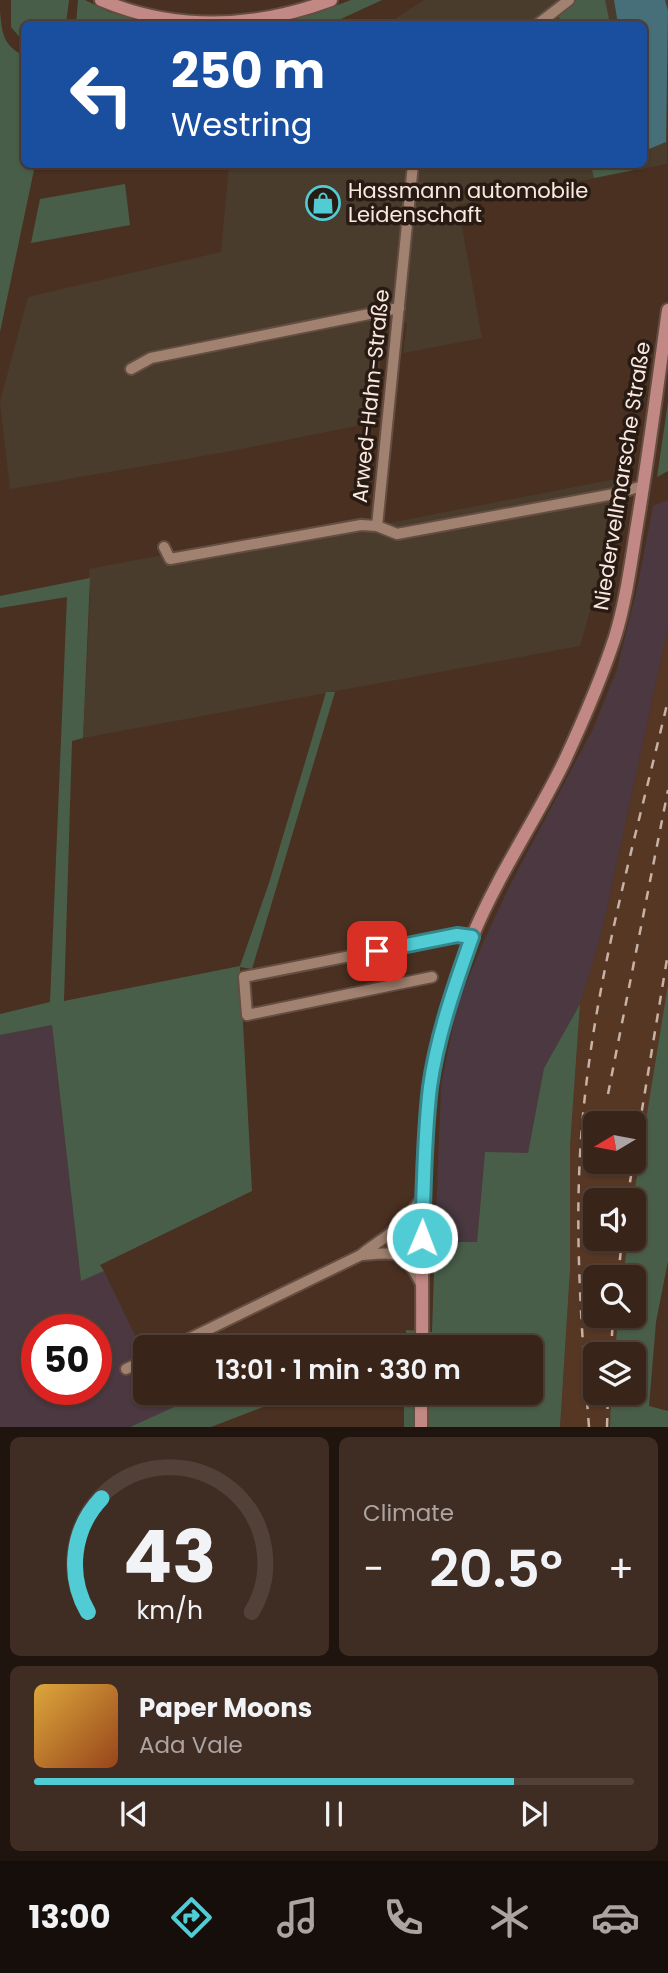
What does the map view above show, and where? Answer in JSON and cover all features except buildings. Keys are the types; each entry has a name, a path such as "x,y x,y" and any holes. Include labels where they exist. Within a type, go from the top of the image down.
{"main road":[{"path":"101,0 156,18 182,21"},
{"path":"244,21 303,10 331,0"},
{"name":"Niedervellmarsche Straße","path":"422,1335 424,1156 430,1086 449,1008 472,937 498,881 563,764 596,692 616,633 643,486 668,310"},
{"path":"421,1405 421,1427"}],"street":[{"path":"542,21 569,0"},
{"name":"Arwed-Hahn-Straße","path":"413,168 377,526 397,534 614,494 643,486"},
{"path":"131,369 151,358 399,308"},
{"path":"164,547 170,559 361,524 377,526"},
{"path":"432,977 247,1015 244,977 457,935 472,937"},
{"path":"197,1335 361,1255 392,1232 410,1215 423,1197"},
{"path":"361,1255 392,1253 422,1238 416,1234 392,1232"},
{"path":"392,1253 408,1260 422,1287"},
{"path":"126,1369 133,1366"}],"shaded area":[{"path":"424,0 668,0 667,164 647,168 647,21 392,21"},
{"path":"229,168 647,168 458,205 482,338 403,353 407,323 387,320 371,423 226,452 10,489 0,402 28,297 221,252"},
{"path":"621,478 609,505 598,582 580,646 83,738 89,569 362,517 384,524"},
{"path":"668,500 668,628 601,936 580,1004 544,1068 528,1153 485,1153 477,1242 435,1242 441,1085 457,1006 512,881 593,729 617,669 637,589 653,506"},
{"path":"668,628 668,984 646,1120 646,1111 583,1111 583,1174 637,1174 635,1188 583,1188 583,1251 626,1251 625,1265 583,1265 583,1328 617,1328 616,1342 583,1342 583,1405 611,1405 610,1427 560,1427 570,1270 570,1146 580,1004 601,936"},
{"path":"52,1025 81,1280 104,1271 135,1335 133,1405 171,1405 173,1408 130,1427 0,1427 0,1035"}],"green space":[{"path":"11,0 69,0 66,21 21,21 21,39 11,27"},
{"path":"78,0 85,0 109,12 146,21 76,21"},
{"path":"351,0 382,0 336,21 278,21 311,15"},
{"path":"569,0 605,0 609,21 560,21 557,10"},
{"path":"0,11 5,38 12,48 21,54 21,168 34,168 0,332"},
{"path":"592,168 639,169 594,178"},
{"path":"125,184 130,225 31,243 40,199"},
{"path":"668,402 668,471 657,477"},
{"path":"90,578 83,738 72,741 64,1001 240,966 269,883 326,692 335,692 252,969 240,967 252,1191 100,1265 104,1271 81,1281 52,1025 0,1035 0,1014 50,1002 67,597 0,608 0,596"},
{"path":"668,984 668,1261 656,1322 649,1406 668,1411 668,1427 610,1427 611,1405 646,1405 646,1342 616,1342 617,1328 646,1328 646,1265 625,1265 626,1251 646,1251 646,1188 635,1188 637,1174 646,1174 646,1120"},
{"path":"580,1004 570,1146 570,1270 560,1427 404,1427 404,1405 543,1405 543,1335 406,1335 406,1330 432,1332 435,1242 477,1242 485,1152 528,1153 544,1068"},
{"path":"179,1405 266,1405 211,1427 130,1427"}],"water":[{"path":"614,0 665,0 668,11 666,142 647,150 647,21 618,21"}],"railway":[{"path":"589,1427 578,1232 583,1115 607,958 668,700"},
{"path":"608,1094 668,790"},
{"path":"629,1188 668,953"},
{"path":"619,1265 621,1251"},
{"path":"612,1328 612,1342"},
{"path":"607,1427 608,1405"}],"place":[{"name":"Hassmann automobile Leidenschaft","path":"323,203"}],"route":[{"path":"377,951 457,935 472,937 449,1008 430,1086 424,1156 422,1238"}]}
